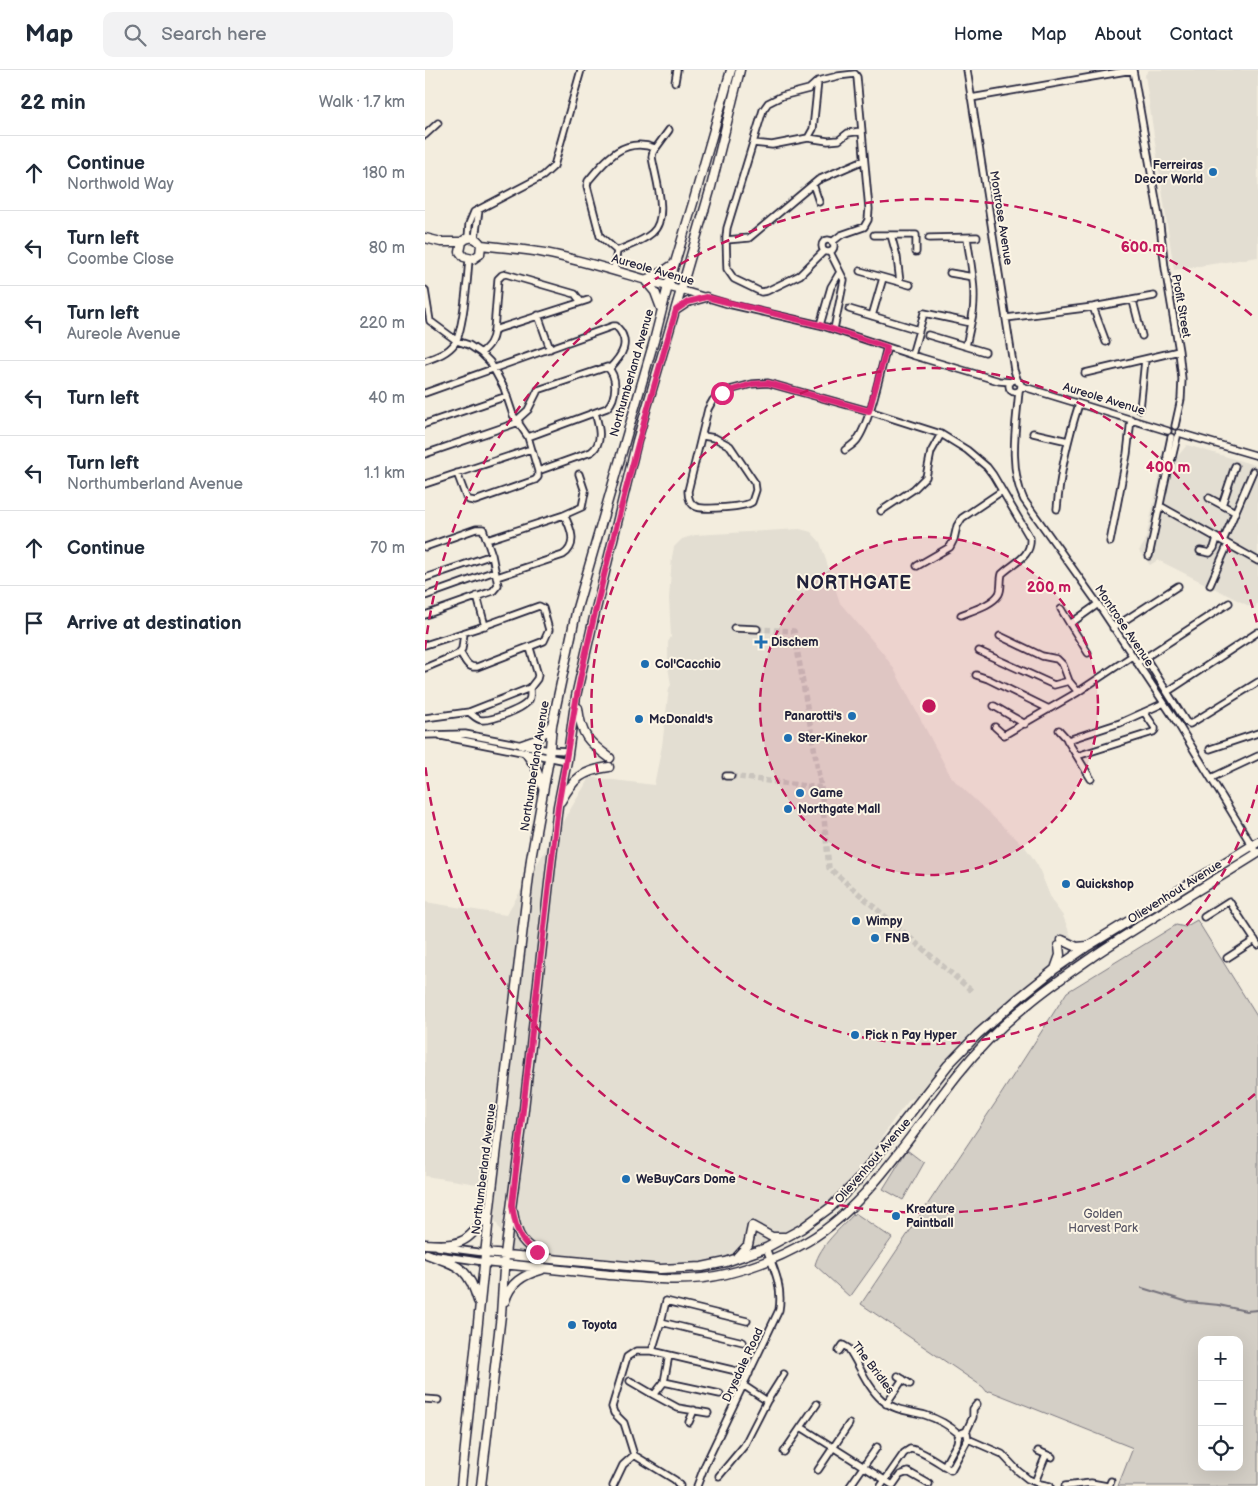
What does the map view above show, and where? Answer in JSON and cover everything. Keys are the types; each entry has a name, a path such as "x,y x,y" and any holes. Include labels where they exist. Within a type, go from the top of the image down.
{"main road":[{"name":"Northumberland Avenue","path":"461,1486 479,1305 531,859 549,759 552,724 577,608 731,70"},
{"name":"Northumberland Avenue","path":"481,1486 501,1314 505,1254 558,806 567,761 576,696 637,441 711,187 740,70"},
{"path":"425,238 441,242 466,242 481,248 475,258 469,259 464,257 466,242"},
{"name":"Aureole Avenue","path":"481,248 518,248 547,253 682,290"},
{"path":"662,310 657,295 645,280 675,264"},
{"path":"676,310 688,302 706,297"},
{"path":"576,696 582,731 594,747 610,758"},
{"path":"522,744 536,740 552,724"},
{"path":"526,754 535,766 543,790"},
{"path":"558,806 570,785 578,777 596,769 609,767"},
{"name":"Olievenhout Avenue","path":"485,1253 660,1270 702,1267 735,1259 766,1248 789,1236 831,1207 858,1180 948,1066 978,1034 1019,997 1088,946 1255,844"},
{"name":"Olievenhout Avenue","path":"484,1262 675,1280 705,1278 727,1274 771,1260 810,1240 840,1217 869,1188 959,1073 987,1042 1028,1004 1129,933 1258,854"},
{"path":"1055,969 1060,955 1061,943 1077,947 1088,946"},
{"path":"512,1205 520,1237 530,1248 549,1259"},
{"path":"425,1244 444,1245 464,1240 478,1227 490,1207"},
{"path":"735,1259 748,1245 753,1226 772,1237 789,1236"},
{"path":"426,1254 456,1265 465,1272 474,1287 479,1305"},
{"path":"501,1314 507,1294 517,1281 533,1272 548,1268"}],"street":[{"path":"466,242 470,218 474,212 543,176 554,166 581,70"},
{"path":"675,82 677,70"},
{"name":"Montrose Avenue","path":"967,70 1014,370 1017,408 1015,466 1021,494 1164,703 1255,844 1258,854"},
{"path":"971,98 1133,70"},
{"name":"Profit Street","path":"1133,70 1159,217 1165,268 1179,352 1182,379 1181,399 1175,426"},
{"path":"855,74 857,77 869,209 867,224 861,229 841,235 832,242 833,248 827,251 801,275 767,291 761,292 734,279 727,269 727,228 763,110 768,103 782,96 809,89 818,81 855,74"},
{"path":"808,138 813,129 818,81"},
{"path":"425,135 438,123"},
{"path":"617,251 647,237 659,225 661,212 652,157 655,148 669,130"},
{"path":"753,143 772,145 808,138 828,141 839,140 848,133 861,130"},
{"path":"617,251 600,236 587,186 588,181 615,153 630,145 647,145 655,148"},
{"path":"726,240 749,238 818,180 864,160"},
{"path":"813,184 819,202"},
{"path":"874,235 916,235 916,252"},
{"path":"891,235 897,257 900,282"},
{"path":"929,238 977,237"},
{"path":"966,346 974,311 975,296 967,238"},
{"path":"832,242 827,240 823,242 822,247 827,251 844,280 834,329"},
{"path":"614,270 617,251"},
{"path":"425,361 447,350 457,341 466,294 469,259"},
{"path":"860,271 910,285"},
{"path":"820,325 831,287 840,272"},
{"path":"950,273 973,277"},
{"path":"481,353 489,346 493,339 497,279 502,275 506,274 575,294 581,302"},
{"path":"872,316 883,278"},
{"path":"425,290 429,320 457,341 469,345 481,353 495,369 507,396 513,416 528,437 538,470 535,480 475,501 469,500 466,497 457,474"},
{"name":"Aureole Avenue","path":"682,290 834,329 912,355 1131,418 1168,431"},
{"path":"1007,318 1133,301 1153,296"},
{"path":"828,298 840,301"},
{"path":"494,330 588,300"},
{"path":"1133,301 1142,336"},
{"path":"1093,307 1106,342"},
{"path":"849,309 919,330"},
{"path":"912,355 924,313 971,323"},
{"path":"538,315 550,349"},
{"path":"425,393 617,326 622,334 624,352 620,359 609,369"},
{"path":"928,335 985,352"},
{"path":"845,450 858,440 869,411 887,347"},
{"path":"1085,373 1179,352"},
{"path":"1140,410 1145,360"},
{"path":"425,454 518,421 528,410 538,390 607,367 609,369"},
{"path":"528,437 604,410 612,403 615,388 609,369"},
{"path":"703,436 715,438 730,446 752,478 756,490 752,502 748,505 698,508 688,497 708,409 713,400 727,391 752,384 768,383 869,411 941,434 967,450 987,466 1030,538 1031,544 1027,554 1002,574 999,594 983,605 961,615"},
{"path":"425,424 507,396"},
{"path":"1057,509 1068,441 1079,404"},
{"path":"538,470 591,452 595,448 601,430 595,413"},
{"path":"1110,542 1127,454 1131,418"},
{"path":"1149,556 1168,467 1172,458 1176,436 1179,428 1175,426 1170,428 1168,435 1176,436 1258,456"},
{"path":"1033,433 1068,441"},
{"path":"881,511 914,489 926,478 931,452 941,434"},
{"path":"425,484 531,448"},
{"path":"1222,505 1235,466"},
{"path":"1210,585 1222,541 1253,471"},
{"path":"487,540 564,515 582,507 585,492 579,474"},
{"path":"917,566 950,547 954,540 957,526 963,518 1002,491"},
{"path":"1209,498 1235,512"},
{"path":"1160,506 1258,561"},
{"path":"425,596 563,555 567,552 572,540 572,534 564,515"},
{"path":"425,547 480,529 484,531 492,555 497,588 425,615"},
{"path":"1200,551 1210,552 1222,541"},
{"path":"425,578 492,555"},
{"path":"1113,628 1178,586"},
{"path":"477,596 485,626"},
{"path":"1137,663 1229,603"},
{"path":"1070,624 1098,604"},
{"path":"425,645 539,606 543,608 549,630 544,641 477,667 468,665 460,652"},
{"path":"1061,609 1088,653"},
{"path":"734,628 757,629"},
{"path":"1167,692 1258,632"},
{"path":"425,668 452,658 460,652 464,633"},
{"path":"1000,636 1042,656 1057,659 1063,665 1069,681 1078,692"},
{"path":"425,718 469,712 530,688 537,679 538,674 530,648"},
{"path":"979,651 1054,685 1069,681"},
{"path":"995,727 1004,735 1078,692 1132,656"},
{"path":"1145,657 1186,722 1191,724 1258,682"},
{"path":"976,675 1049,709"},
{"path":"469,712 479,720 483,720 525,706 530,699 530,688"},
{"path":"1067,740 1120,723 1164,703"},
{"path":"994,706 1025,724"},
{"path":"1077,756 1153,732 1155,728 1144,712"},
{"path":"1059,730 1091,779"},
{"path":"1210,749 1258,733"},
{"path":"436,734 549,759 567,761"},
{"path":"425,735 465,734 550,750 568,751"},
{"path":"1211,778 1258,756"},
{"path":"1204,916 1229,901 1257,942 1227,958"},
{"name":"Olievenhout Avenue","path":"425,1244 445,1249 485,1253"},
{"name":"Drysdale Road","path":"697,1486 705,1465 779,1310 781,1298 780,1285 766,1248"},
{"name":"Olievenhout Avenue","path":"426,1254 484,1262"},
{"path":"652,1351 666,1300 747,1322"},
{"path":"661,1322 743,1342"},
{"name":"The Bridles","path":"839,1351 844,1343 878,1397 887,1404 906,1412 934,1418 959,1434"},
{"path":"680,1486 675,1480 634,1455 624,1423 614,1413 612,1407 627,1357 636,1351 652,1351 749,1374"},
{"path":"655,1395 664,1382 669,1355"},
{"path":"719,1476 744,1446 767,1400 784,1374"},
{"name":"The Bridles","path":"887,1404 901,1377 910,1384"},
{"path":"630,1381 673,1406 708,1414"},
{"path":"664,1382 721,1394"},
{"path":"743,1385 767,1400"},
{"path":"425,1399 438,1400"},
{"path":"784,1452 817,1404"},
{"path":"883,1483 901,1456 910,1449 919,1451 951,1470 968,1439 966,1432 972,1419 973,1409 977,1404"},
{"path":"689,1422 694,1410"},
{"path":"818,1470 849,1424"},
{"path":"801,1427 863,1467 883,1483 894,1485 899,1475 906,1472 929,1484"},
{"path":"944,1466 957,1443 959,1434 966,1432"},
{"path":"968,1439 999,1452 1018,1472 1035,1482 1050,1486"},
{"path":"850,1486 877,1447"},
{"path":"1035,1482 1049,1456 1038,1451"},
{"path":"613,1486 623,1465 634,1455"},
{"path":"1065,1486 1091,1483 1109,1484"}],"shaded area":[{"path":"1149,70 1258,70 1258,257 1174,270 1145,75"},
{"path":"1187,445 1258,466 1258,600 1255,609 1158,560 1150,565 1139,551 1145,542 1165,453 1177,457"},
{"path":"800,529 811,532 820,542 840,603 883,653 894,669 950,775 1025,847 1038,866 1052,901 1063,916 1074,940 1057,947 1058,950 1054,964 1033,979 998,1013 986,1020 961,1045 919,1097 910,1099 894,1119 850,1186 809,1221 747,1252 673,1267 511,1252 477,1184 425,1176 425,902 506,915 590,777 654,785 671,685 668,667 668,642 671,637 669,598 674,547 682,539 695,535"}],"green space":[{"name":"Golden Harvest Park","path":"1197,920 1258,1018 1258,1486 1118,1486 1133,1448 990,1391 987,1392 983,1387 861,1304 1067,992 1176,925 1185,927"},
{"path":"907,1150 924,1163 903,1200 883,1189"},
{"path":"855,1213 892,1238 850,1297 815,1265 826,1244"}],"waterway":[{"path":"1142,1288 1188,1302 1219,1305 1246,1311 1258,1310"}],"tunnel":[{"path":"757,629 794,631 821,788 829,868 973,992"},
{"path":"731,776 821,788"}],"place":[{"name":"Ferreiras Decor World","path":"1213,172"},
{"name":"Dischem","path":"761,642"},
{"name":"Col'Cacchio","path":"645,664"},
{"name":"Panarotti's","path":"852,716"},
{"name":"McDonald's","path":"639,719"},
{"name":"Ster-Kinekor","path":"788,738"},
{"name":"Game","path":"800,793"},
{"name":"Northgate Mall","path":"788,809"},
{"name":"Quickshop","path":"1066,884"},
{"name":"Wimpy","path":"856,921"},
{"name":"FNB","path":"875,938"},
{"name":"Pick n Pay Hyper","path":"855,1035"},
{"name":"WeBuyCars Dome","path":"626,1179"},
{"name":"Kreature Paintball","path":"896,1216"},
{"name":"Toyota","path":"572,1325"}],"district":[{"name":"NORTHGATE","path":"854,583"}],"route":[{"path":"537,1252 530,1248 520,1237 512,1205 558,806 567,761 576,696 595,613 637,441 676,310 683,304 706,297 728,304 820,325 887,347 869,411 768,383 752,384 722,393"}]}
